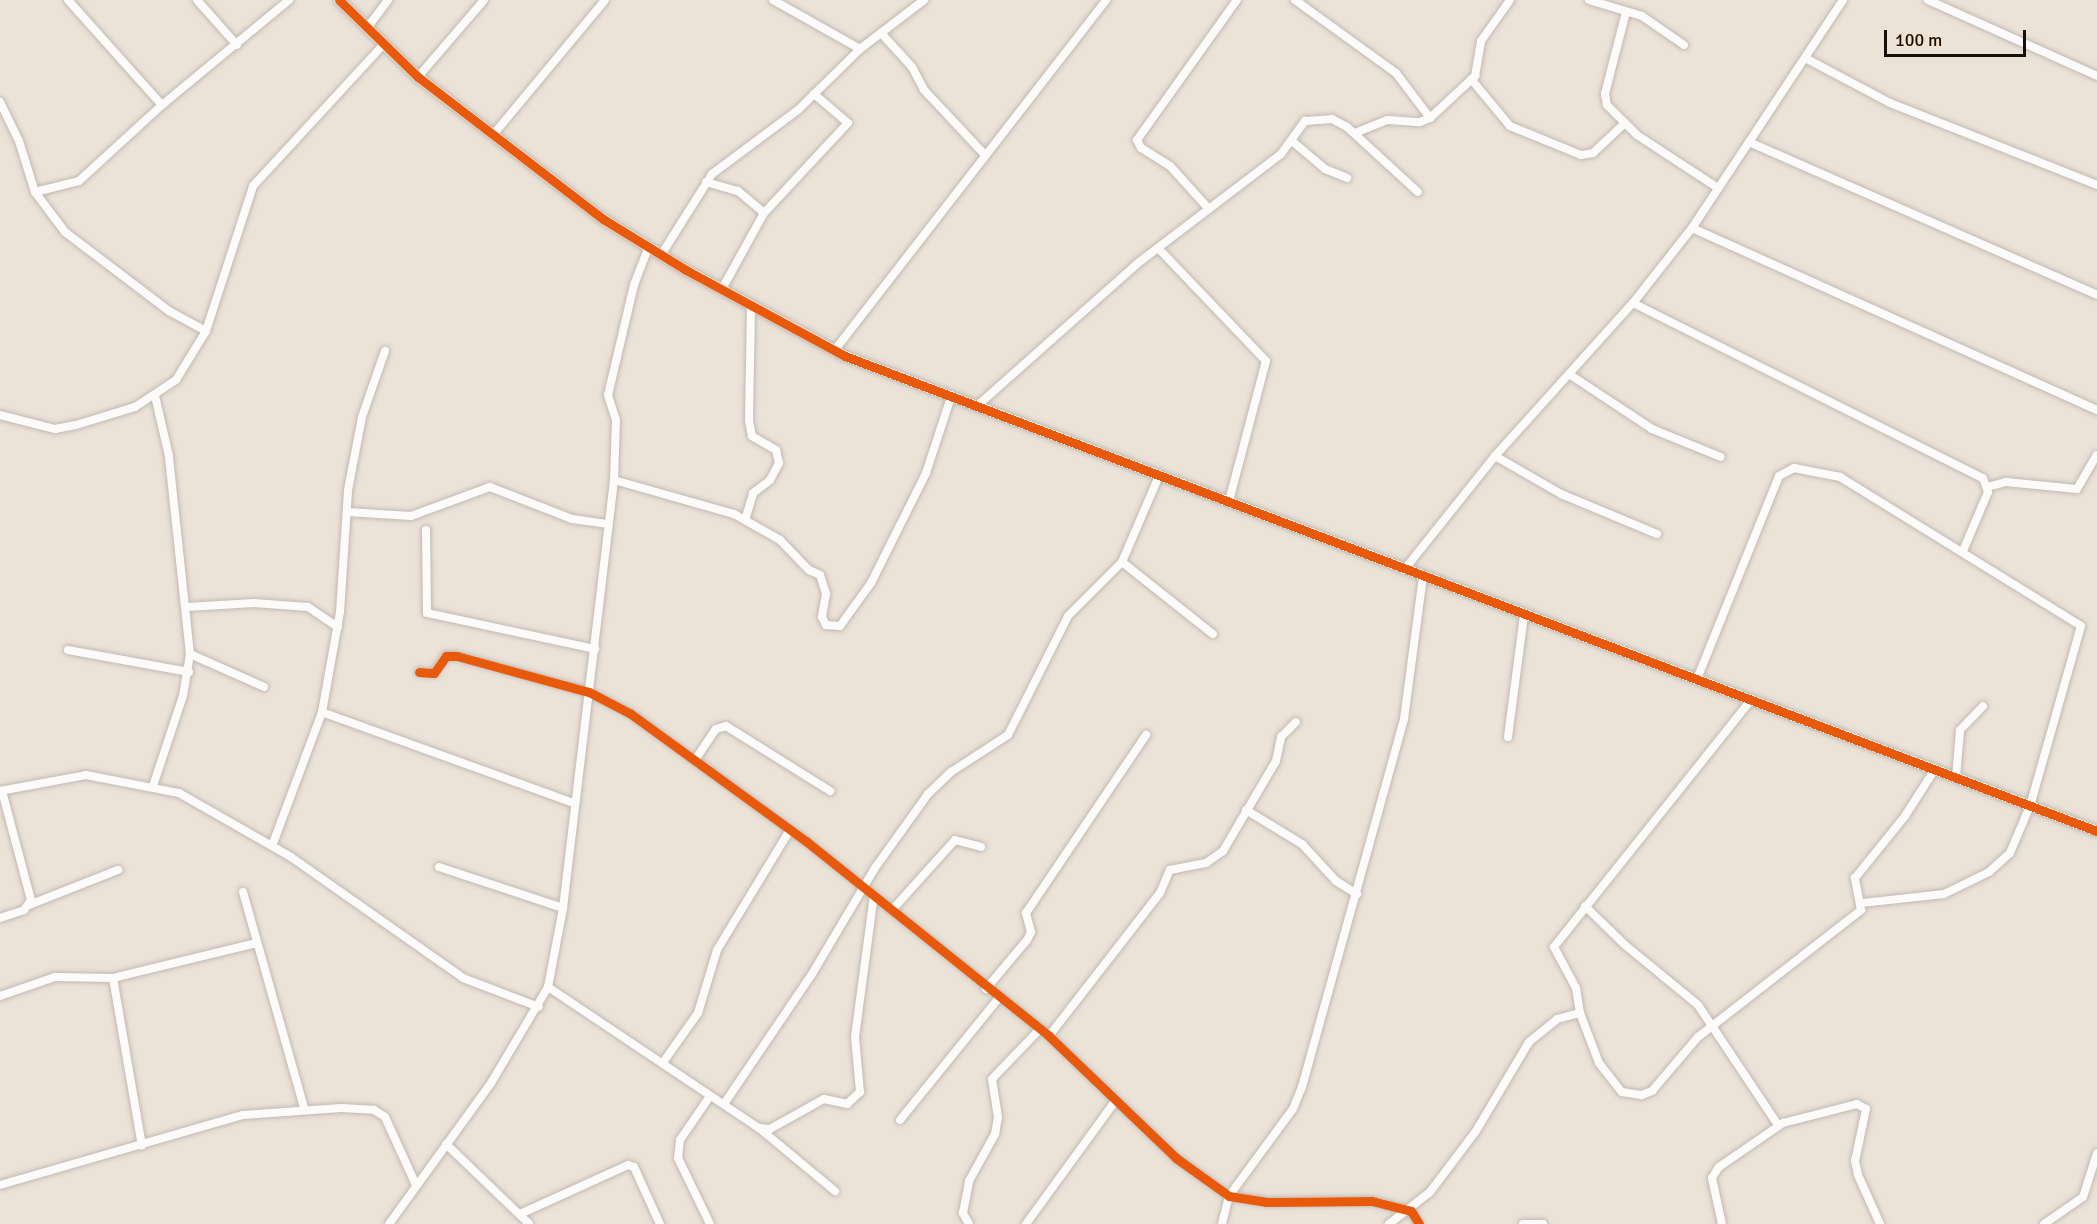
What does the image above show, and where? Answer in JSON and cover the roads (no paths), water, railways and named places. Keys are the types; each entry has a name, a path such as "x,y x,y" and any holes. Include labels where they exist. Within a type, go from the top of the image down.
{"street":[{"path":"68,0 162,105"},
{"path":"197,0 237,45"},
{"path":"35,192 80,181 162,105 289,0"},
{"path":"339,0 418,77 648,248 834,351 1404,570 2030,806 2096,828"},
{"path":"367,28 388,0"},
{"path":"418,77 484,0"},
{"path":"493,135 605,0"},
{"path":"774,0 860,49"},
{"path":"661,255 706,182 814,94 860,49 924,0"},
{"path":"834,351 984,154 1106,0"},
{"path":"1209,209 1170,166 1141,148 1137,140 1237,0"},
{"path":"1295,0 1396,73 1430,118"},
{"path":"1354,133 1388,120 1430,118 1472,80 1479,65 1481,41 1510,0"},
{"path":"1589,0 1642,16 1684,45"},
{"path":"1404,570 1495,456 1633,303 1692,228 1807,59 1843,0"},
{"path":"1928,0 2097,76"},
{"path":"1626,12 1605,94 1607,105 1625,123 1718,188"},
{"path":"881,33 912,67 924,90 984,154"},
{"path":"0,415 55,429 110,416 155,396 190,363 206,331 252,186 384,45"},
{"path":"1807,59 1870,88 1890,103 2097,185"},
{"path":"1472,80 1510,126 1581,155 1593,153 1625,123"},
{"path":"722,289 764,213 848,123 814,94"},
{"path":"0,102 19,141 35,192 49,213 78,242 169,311 206,331"},
{"path":"977,406 1158,248 1274,160 1292,141 1305,121 1315,118 1332,119 1354,133 1418,192"},
{"path":"1292,141 1325,169 1347,178"},
{"path":"1749,142 2097,296"},
{"path":"706,182 738,191 764,213"},
{"path":"1692,228 2097,410"},
{"path":"389,1224 539,1007 548,987 563,908 614,480 616,420 608,396 634,285 648,248"},
{"path":"1158,248 1266,361 1229,501"},
{"path":"1633,303 1912,441 1983,478 1988,487"},
{"path":"746,520 753,493 770,480 779,464 776,450 752,436 749,420 751,306"},
{"path":"272,846 322,712 338,627 347,512 362,417 385,351"},
{"path":"1569,374 1652,429 1721,457"},
{"path":"153,786 189,672 190,654 187,607 166,433 155,396"},
{"path":"614,480 687,497 746,520 780,540 809,570 820,575 826,585 822,617 826,625 840,626 870,583 926,473 951,397"},
{"path":"1988,487 2006,482 2077,489 2097,455"},
{"path":"1495,456 1561,494 1657,534"},
{"path":"1697,679 1779,476 1787,469 1802,466 1835,475 1963,551 2081,626 2030,806 2010,853 1973,882 1925,898 1863,903"},
{"path":"724,1104 812,974 864,886 928,795 951,772 1008,735 1068,616 1122,562 1159,476"},
{"path":"1963,551 1988,487"},
{"path":"347,512 411,516 490,488 572,519 609,525"},
{"path":"426,530 427,613 595,649"},
{"path":"1122,562 1213,634"},
{"path":"1222,1224 1229,1196 1293,1109 1302,1087 1404,719 1423,577"},
{"path":"187,607 254,603 297,606 318,611 338,627"},
{"path":"1508,737 1524,615"},
{"path":"68,650 189,672"},
{"path":"190,654 264,687"},
{"path":"419,672 434,673 450,655 590,692 631,714 864,886 998,999 1049,1036 1176,1158 1229,1196 1266,1202 1372,1201 1411,1211 1419,1224"},
{"path":"1751,700 1554,947 1576,988 1580,1013 1608,1077 1632,1096 1653,1091 1714,1024 1858,913 1863,903"},
{"path":"1956,778 1960,730 1983,706"},
{"path":"322,712 574,803"},
{"path":"1049,1036 1160,893 1170,870 1214,860 1276,761 1281,737 1296,722"},
{"path":"695,760 716,729 726,726 830,791"},
{"path":"986,989 1027,940 1031,932 1026,913 1146,735"},
{"path":"1863,903 1853,888 1855,878 1905,816 1935,769"},
{"path":"30,905 10,810 1,791 86,775 153,786 179,794 272,846 463,978 539,1007"},
{"path":"1246,810 1302,844 1336,881 1357,894"},
{"path":"664,1061 698,1013 717,950 790,830"},
{"path":"892,909 955,840 981,847"},
{"path":"439,867 563,908"},
{"path":"0,918 117,870"},
{"path":"243,892 304,1108"},
{"path":"759,1128 770,1129 824,1099 847,1104 860,1092 855,1038 874,895"},
{"path":"1585,906 1714,1024 1778,1125"},
{"path":"0,996 55,977 113,978 257,943"},
{"path":"113,978 142,1146"},
{"path":"548,987 664,1061 710,1096 759,1128 835,1191"},
{"path":"900,1120 998,999"},
{"path":"1389,1224 1411,1211 1476,1131 1529,1042 1557,1019 1580,1013"},
{"path":"969,1224 963,1213 964,1200 974,1167 989,1148 998,1117 992,1079 1040,1029"},
{"path":"710,1096 680,1140 678,1158 710,1224"},
{"path":"1026,1224 1116,1100"},
{"path":"1722,1224 1714,1172 1778,1125 1838,1106 1864,1105 1866,1114 1855,1161 1880,1224"},
{"path":"0,1185 142,1146 243,1115 304,1108 374,1110 385,1117 416,1185"},
{"path":"446,1144 529,1224"},
{"path":"2044,1224 2083,1197 2097,1153"},
{"path":"520,1214 628,1165 634,1167 660,1224"},
{"path":"1523,1224 1543,1224"}]}
